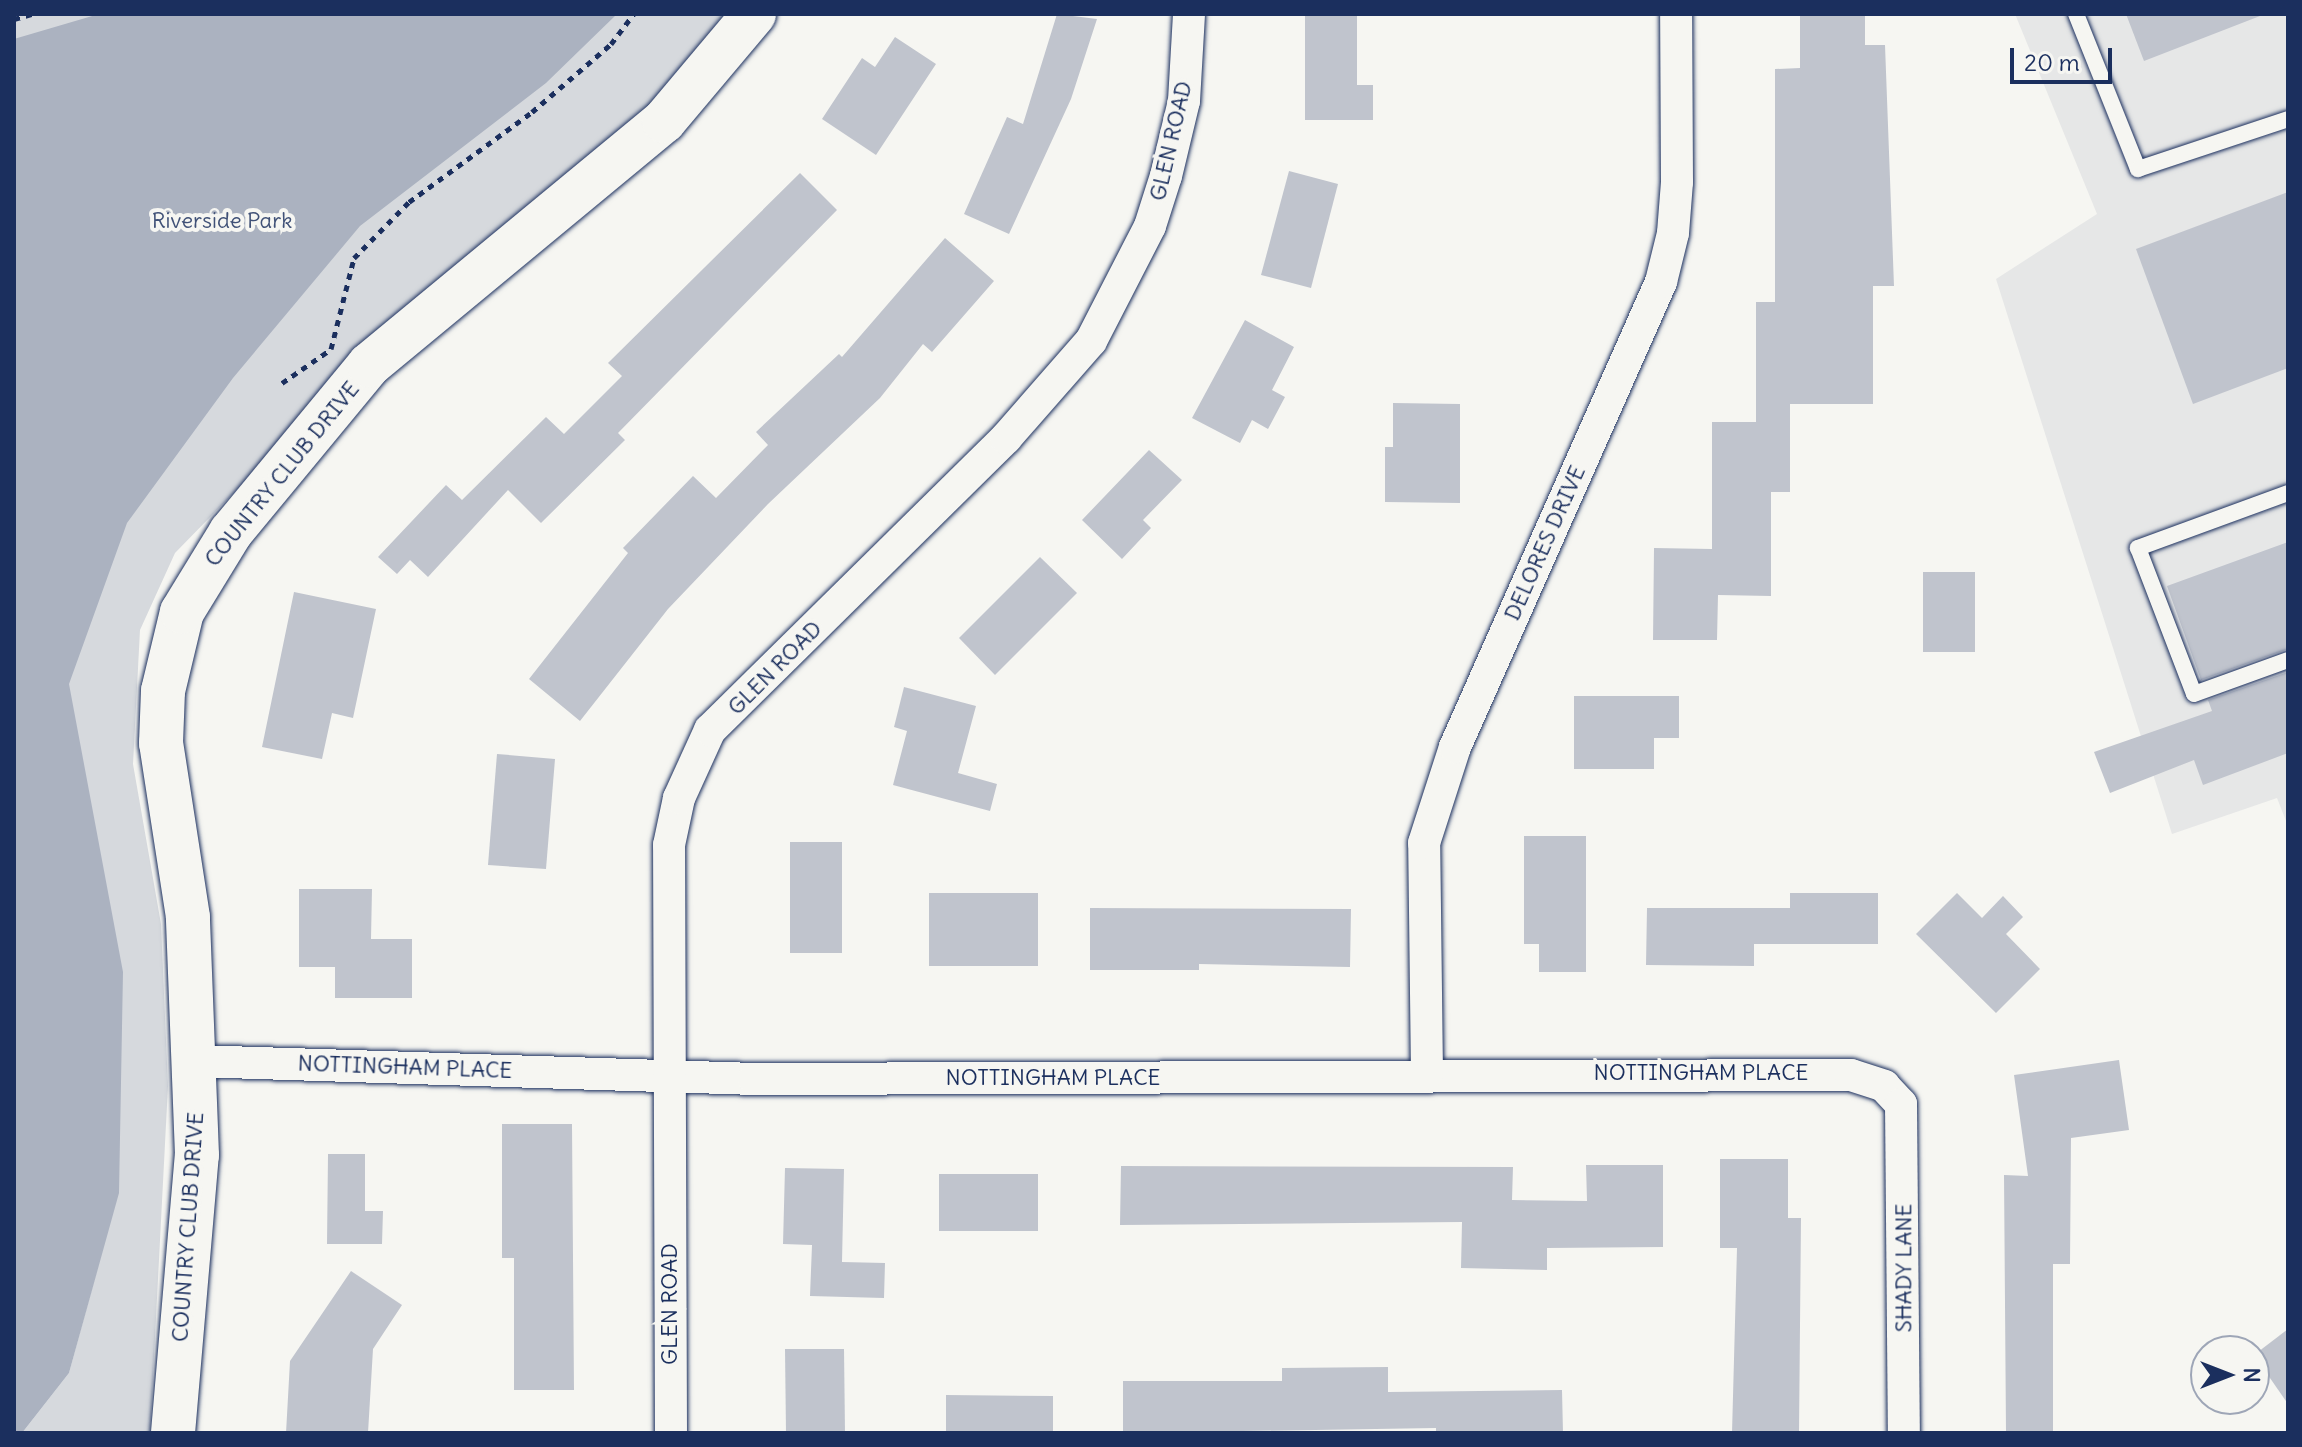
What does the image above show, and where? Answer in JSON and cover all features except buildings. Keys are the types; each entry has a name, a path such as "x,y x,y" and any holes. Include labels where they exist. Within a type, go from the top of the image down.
{"street":[{"name":"COUNTRY CLUB DRIVE","path":"173,1433 197,1155 188,917 161,743 172,647 195,584 274,479 369,365 664,121 754,14"},
{"name":"GLEN ROAD","path":"671,1433 669,845 676,809 697,750 752,687 1006,438 1091,341 1150,226 1166,176 1184,101 1189,14"},
{"name":"DELORES DRIVE","path":"1427,1074 1424,843 1455,747 1661,282 1673,233 1677,182 1676,14"},
{"name":"NOTTINGHAM PLACE","path":"195,1061 818,1079 1827,1073 1884,1086 1901,1104"},
{"name":"SHADY LANE","path":"1901,1104 1904,1433"}],"lane":[{"path":"2076,14 2138,169 2288,119"},
{"path":"2288,493 2138,548 2194,694 2288,660"}],"path":[{"path":"14,19 32,14"},
{"path":"328,364 354,258 409,202 532,112 599,54 634,14"},
{"path":"282,383 331,349"}],"shaded area":[{"name":"Riverside Park","path":"99,14 617,14 546,83 360,226 233,378 127,523 69,684 123,972 119,1193 69,1373 22,1433 14,1433 14,39"},
{"path":"2015,14 2288,14 2288,826 2277,798 2172,834 1996,279 2097,214"}],"green space":[{"name":"Riverside Park","path":"14,14 754,14 254,472 175,553 140,630 133,764 161,924 168,1086 150,1433 22,1433 69,1373 118,1193 14,674"}]}
